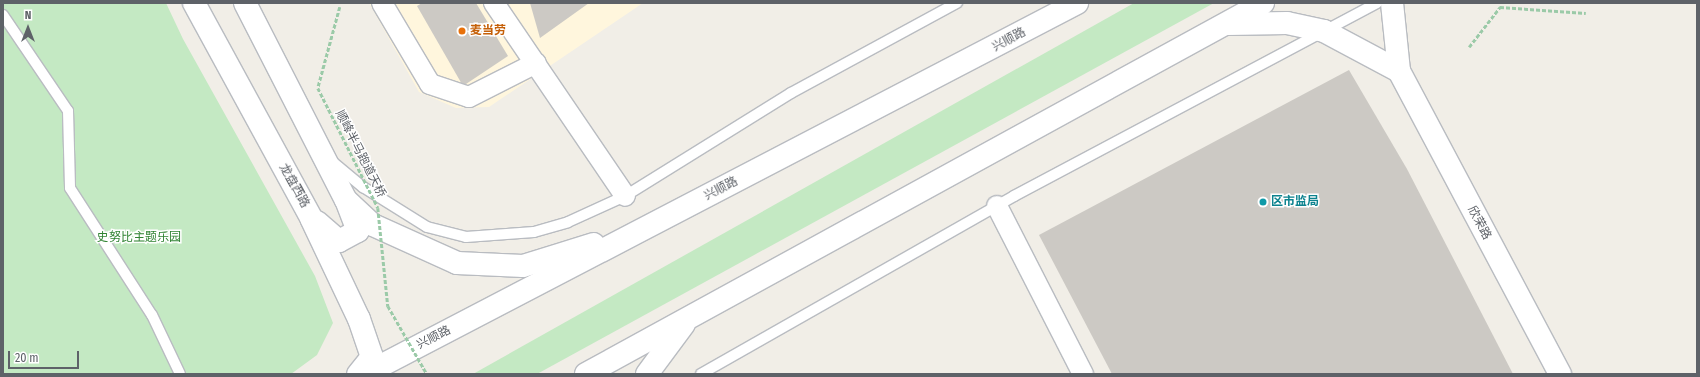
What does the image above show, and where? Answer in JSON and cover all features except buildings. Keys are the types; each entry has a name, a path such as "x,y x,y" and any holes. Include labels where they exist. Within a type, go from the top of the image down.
{"main road":[{"name":"龙盘西路","path":"194,3 311,218 359,319 372,357 358,374"},
{"path":"245,3 346,200 358,231 339,241 311,218"},
{"name":"兴顺路","path":"365,374 1077,3"},
{"path":"586,374 1263,3"},
{"path":"1392,3 1399,71"},
{"path":"1225,24 1287,23 1324,31 1399,71"},
{"name":"欣荣路","path":"1399,71 1560,374"},
{"path":"346,200 373,225 457,263 523,266 643,230"},
{"path":"647,374 689,318"}],"street":[{"path":"382,3 430,84 469,97 536,63"},
{"path":"494,3 626,196"},
{"path":"997,206 1083,374"}],"lane":[{"path":"323,154 363,187 427,227 466,237 534,232 568,222 626,196 791,93 957,3"},
{"path":"701,374 997,206 1377,3"},
{"path":"3,15 68,111 70,188 152,315 180,374"}],"path":[{"path":"1497,3 1500,7 1586,12"},
{"name":"顺峰半马跑道天桥","path":"340,7 318,88 378,208 388,306 427,374"},
{"path":"1469,47 1500,7"}],"shaded area":[{"path":"369,3 643,3 489,107 456,108 419,92"}],"green space":[{"name":"史努比主题乐园","path":"3,3 166,3 183,39 315,276 333,323 317,355 291,374 3,374"},
{"path":"1134,3 1214,3 537,374 473,374"}],"place":[{"name":"麦当劳","path":"462,31"},
{"name":"区市监局","path":"1263,202"}]}
